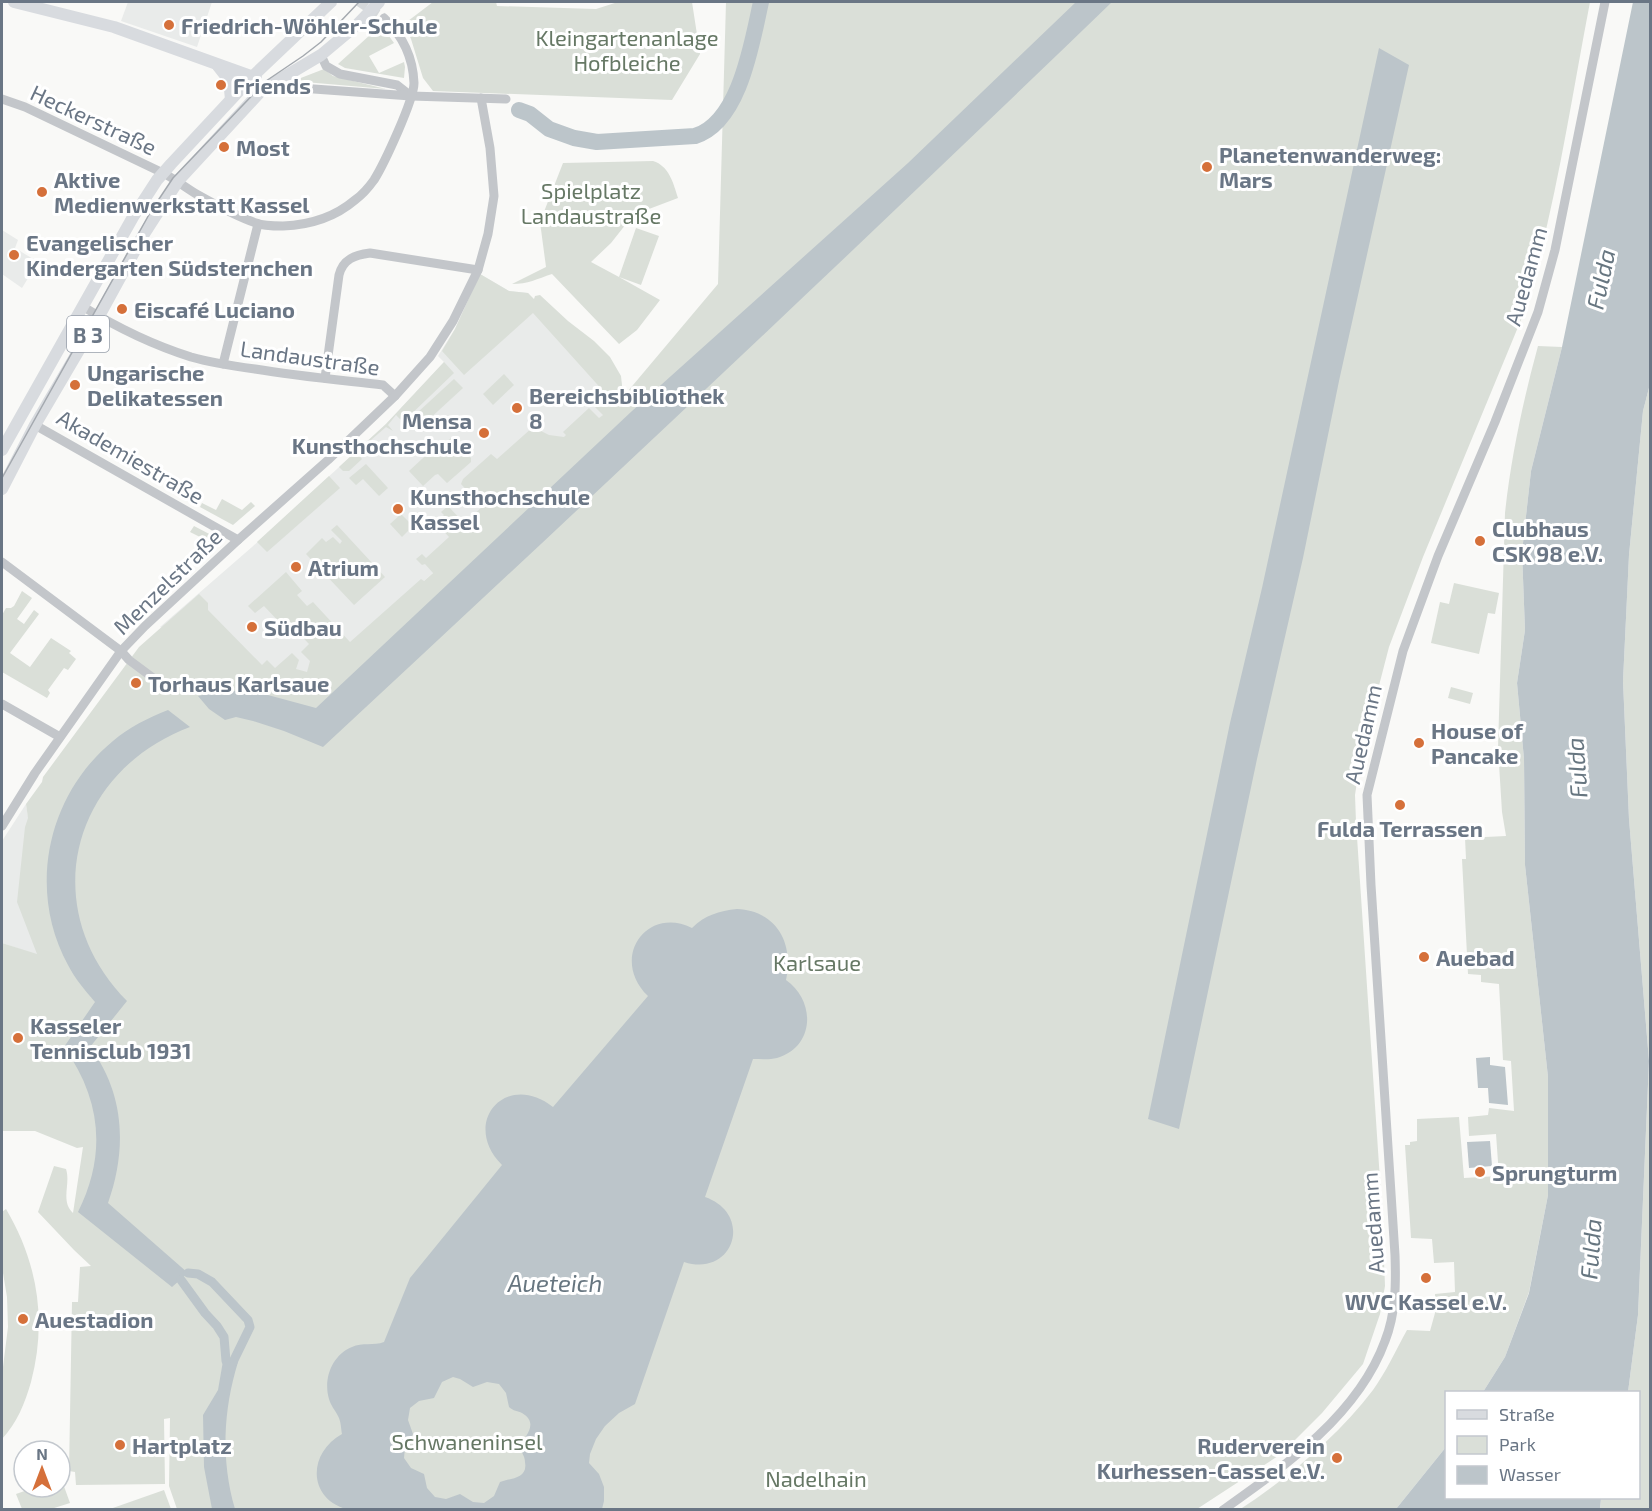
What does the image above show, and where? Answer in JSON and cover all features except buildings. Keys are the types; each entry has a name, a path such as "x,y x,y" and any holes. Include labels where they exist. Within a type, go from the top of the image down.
{"main road":[{"path":"14,2 114,27 272,83"},
{"name":"B 3","path":"2,450 133,217 157,180 252,76 331,2"},
{"name":"B 3","path":"2,489 35,425 144,234 178,181 262,90 321,56 379,2"},
{"path":"217,65 229,80 231,99"}],"street":[{"name":"Auedamm","path":"1223,1509 1284,1466 1310,1443 1351,1400 1372,1371 1393,1314 1396,1288 1395,1255 1367,795 1402,651 1438,556 1496,422 1538,312 1555,250 1605,2"},
{"path":"384,18 396,29 411,59 414,84 411,96"},
{"path":"321,56 326,66 340,74 397,85 411,96"},
{"path":"272,83 286,87 411,96 506,99"},
{"name":"Heckerstraße","path":"2,99 25,107 163,173 197,194 258,224 281,226 311,222 339,211 356,200 373,182 411,96"},
{"name":"Landaustraße","path":"82,306 154,344 192,357 223,364 383,385 395,396 430,357 453,321 478,270 488,234 494,196 490,148 481,98"},
{"path":"223,364 258,224"},
{"path":"325,378 339,275 342,266 348,260 370,253 478,270"},
{"name":"Menzelstraße","path":"2,826 35,773 122,651 145,626 395,396"},
{"name":"Akademiestraße","path":"35,425 238,540"},
{"path":"2,562 122,651 129,660 168,689"},
{"path":"2,704 60,737"}],"shaded area":[{"name":"Friedrich-Wöhler-Schule","path":"128,2 212,2 197,47 121,21"},
{"name":"Evangelischer Kindergarten Südsternchen","path":"2,230 18,240 15,248 38,262 22,288 2,274"},
{"name":"Kunsthochschule Kassel","path":"480,274 509,291 528,293 621,381 624,396 424,581 310,682 275,673 160,627 252,547 386,424 444,362 438,356 455,329"},
{"path":"26,804 40,956 2,943 2,841"}],"green space":[{"name":"Kleingartenanlage Hofbleiche","path":"433,2 496,2 497,6 596,9 618,2 692,2 700,54 672,100 433,91 423,78 404,24"},
{"name":"Karlsaue","path":"726,2 1590,2 1553,199 1523,315 1423,557 1389,647 1361,755 1355,795 1356,822 1385,1286 1380,1314 1363,1364 1322,1413 1281,1454 1197,1509 177,1509 169,1486 170,1418 164,1419 165,1484 76,1485 75,1472 72,1472 72,1439 70,1439 72,1302 78,1302 80,1267 91,1266 38,1212 54,1166 66,1169 66,1198 73,1213 83,1147 77,1148 35,1131 2,1131 2,943 37,954 17,902 25,827 28,818 26,804 42,782 43,777 139,647 199,594 208,603 208,610 262,665 267,660 275,668 292,653 299,660 296,669 307,672 310,661 301,652 309,644 287,621 282,625 264,606 255,613 248,606 286,572 302,591 297,595 307,606 313,602 350,642 421,579 424,581 433,573 425,564 422,565 416,559 422,554 426,558 449,537 436,523 444,515 441,512 448,506 464,523 482,507 461,484 463,479 491,454 497,459 533,427 549,435 564,437 566,435 563,432 589,408 599,418 603,415 593,405 605,393 533,313 464,375 442,351 455,329 480,274 509,291 528,293 534,299 535,296 540,295 610,357 621,376 623,395 718,284"},
{"path":"381,25 394,43 369,56 379,73 404,62 404,78 345,68 338,64"},
{"path":"324,69 333,76 386,89 293,81"},
{"name":"Spielplatz Landaustraße","path":"653,161 670,175 678,198 649,209 626,224 611,243 591,262 660,300 637,330 619,344 552,274 528,282 512,284 546,267 540,222 563,163"},
{"path":"636,228 659,236 641,285 619,277"},
{"path":"1538,346 1562,347 1531,471 1522,552 1525,630 1517,683 1524,759 1525,865 1548,1077 1548,1195 1529,1292 1505,1357 1484,1391 1445,1391 1445,1448 1396,1509 1239,1510 1293,1471 1344,1424 1378,1383 1407,1330 1430,1331 1435,1313 1435,1294 1455,1292 1454,1262 1434,1263 1432,1239 1411,1238 1405,1145 1417,1141 1417,1119 1459,1117 1464,1178 1499,1176 1496,1134 1469,1136 1468,1117 1488,1115 1489,1108 1514,1111 1511,1061 1503,1060 1499,984 1481,982 1481,975 1468,974 1462,859 1466,859 1465,838 1506,836 1502,812 1498,748 1505,513 1527,387"},
{"path":"444,362 454,373 403,422 396,415 388,425 393,431 386,427 371,440 376,446 369,442 357,453 362,459 349,471 343,471 339,467 386,424"},
{"path":"504,374 514,385 493,405 483,394"},
{"path":"454,379 463,388 426,422 417,413"},
{"path":"1650,384 1650,1509 1600,1510 1601,1499 1640,1499 1640,1391 1628,1391 1638,1315 1649,1061 1629,819 1623,681 1629,555 1643,411"},
{"path":"451,438 471,458 471,462 447,483 438,474 423,486 409,471 436,446 439,449"},
{"path":"366,464 388,488 379,496 363,479 356,485 349,478"},
{"path":"329,476 340,488 267,552 257,542"},
{"path":"222,499 242,510 251,502 255,506 233,525 200,507 202,503 216,510"},
{"path":"401,514 413,526 402,537 390,524"},
{"path":"337,525 385,577 354,605 306,554 322,538 326,542 333,537 340,544 342,541 331,530"},
{"path":"194,526 217,540 207,549 201,546 204,539 190,532"},
{"path":"1454,583 1499,593 1495,614 1488,613 1479,654 1431,643 1440,602 1449,604"},
{"path":"22,591 32,598 17,619 24,624 34,610 39,614 10,653 30,667 51,638 71,651 69,653 76,659 68,670 64,668 48,690 50,693 47,698 2,672 2,615 6,608 14,606"},
{"path":"1451,687 1473,693 1470,704 1448,698"},
{"name":"Auestadion","path":"6,1209 26,1250 39,1315 36,1359 31,1382 20,1412 2,1439 2,1375 8,1327 7,1297 2,1267 2,1212"},
{"path":"164,1490 171,1509 110,1509"},
{"path":"18,1499 69,1499 70,1503 51,1509 22,1509"}],"water":[{"path":"1076,2 1112,2 916,190 323,747 253,721 236,717 225,720 209,709 198,696 216,692 249,690 316,708 632,411 908,163"},
{"name":"Fulda","path":"1633,2 1650,2 1650,384 1643,411 1629,555 1623,681 1629,819 1649,1061 1638,1315 1628,1391 1484,1391 1505,1357 1529,1293 1548,1195 1548,1077 1525,865 1524,759 1517,683 1525,630 1522,552 1531,471 1562,347"},
{"path":"1379,48 1409,65 1339,381 1303,558 1257,759 1179,1129 1148,1119 1230,723 1262,588"},
{"path":"168,710 190,727 149,748 117,776 93,809 79,846 75,886 82,926 99,965 127,1001 90,1047 102,1065 110,1084 119,1122 118,1162 108,1203 188,1273 172,1287 78,1212 93,1169 96,1127 86,1087 64,1047 95,1002 71,970 55,936 48,906 47,875 50,845 59,816 72,788 90,763 126,731"},
{"name":"Aueteich","path":"737,909 763,916 780,931 787,954 786,980 803,1000 807,1023 799,1044 790,1052 774,1059 753,1059 705,1197 720,1205 729,1217 733,1229 732,1242 726,1253 715,1261 701,1264 684,1262 635,1404 619,1413 605,1426 596,1439 589,1463 599,1474 604,1487 602,1509 351,1510 326,1498 317,1476 318,1465 322,1453 342,1434 340,1420 327,1391 331,1368 339,1356 352,1347 384,1342 410,1278 502,1165 490,1149 486,1133 487,1118 494,1106 505,1098 519,1095 536,1097 553,1107 648,996 637,981 632,966 633,952 638,939 648,929 661,924 676,923 692,928 718,912","holes":["453,1377 473,1387 487,1382 499,1384 506,1393 509,1407 522,1413 530,1421 529,1430 520,1447 525,1460 524,1472 518,1477 500,1482 494,1496 484,1503 473,1502 460,1494 446,1499 435,1497 427,1488 424,1474 411,1468 404,1458 405,1447 413,1434 408,1420 410,1408 419,1401 434,1398 442,1382"]},
{"path":"1490,1057 1490,1065 1505,1067 1508,1105 1489,1103 1488,1088 1478,1088 1476,1058"},
{"path":"1490,1141 1492,1166 1469,1168 1467,1142"},
{"path":"223,1361 238,1362 229,1399 226,1436 227,1472 235,1509 212,1509 204,1467 203,1415 218,1390"},
{"path":"1445,1448 1445,1499 1601,1499 1600,1509 1396,1509"}],"waterway":[{"path":"519,110 530,114 549,129 574,138 597,142 695,136 710,128 723,115 733,98 742,79 761,2"},
{"path":"188,1273 198,1274 212,1282 248,1320 250,1327 233,1362"},
{"path":"181,1280 224,1337 226,1361"}],"tunnel":[{"path":"359,2 384,18"}],"tram line":[{"path":"2,478 151,211 173,178 266,81 321,42 359,2"}],"place":[{"name":"Friedrich-Wöhler-Schule","path":"169,25"},
{"name":"Friends","path":"221,85"},
{"name":"Most","path":"224,147"},
{"name":"Planetenwanderweg: Mars","path":"1207,167"},
{"name":"Aktive Medienwerkstatt Kassel","path":"42,192"},
{"name":"Evangelischer Kindergarten Südsternchen","path":"14,255"},
{"name":"Eiscafé Luciano","path":"122,309"},
{"name":"Ungarische Delikatessen","path":"75,385"},
{"name":"Bereichsbibliothek 8","path":"517,408"},
{"name":"Mensa Kunsthochschule","path":"484,433"},
{"name":"Kunsthochschule Kassel","path":"398,509"},
{"name":"Clubhaus CSK 98 e.V.","path":"1480,541"},
{"name":"Atrium","path":"296,567"},
{"name":"Südbau","path":"252,627"},
{"name":"Torhaus Karlsaue","path":"136,683"},
{"name":"House of Pancake","path":"1419,743"},
{"name":"Fulda Terrassen","path":"1400,805"},
{"name":"Auebad","path":"1424,957"},
{"name":"Kasseler Tennisclub 1931","path":"18,1038"},
{"name":"Sprungturm","path":"1480,1172"},
{"name":"WVC Kassel e.V.","path":"1426,1278"},
{"name":"Auestadion","path":"23,1319"},
{"name":"Hartplatz","path":"120,1445"},
{"name":"Ruderverein Kurhessen-Cassel e.V.","path":"1337,1458"}],"park label":[{"name":"Schwaneninsel","path":"467,1441"},
{"name":"Nadelhain","path":"816,1478"}]}
